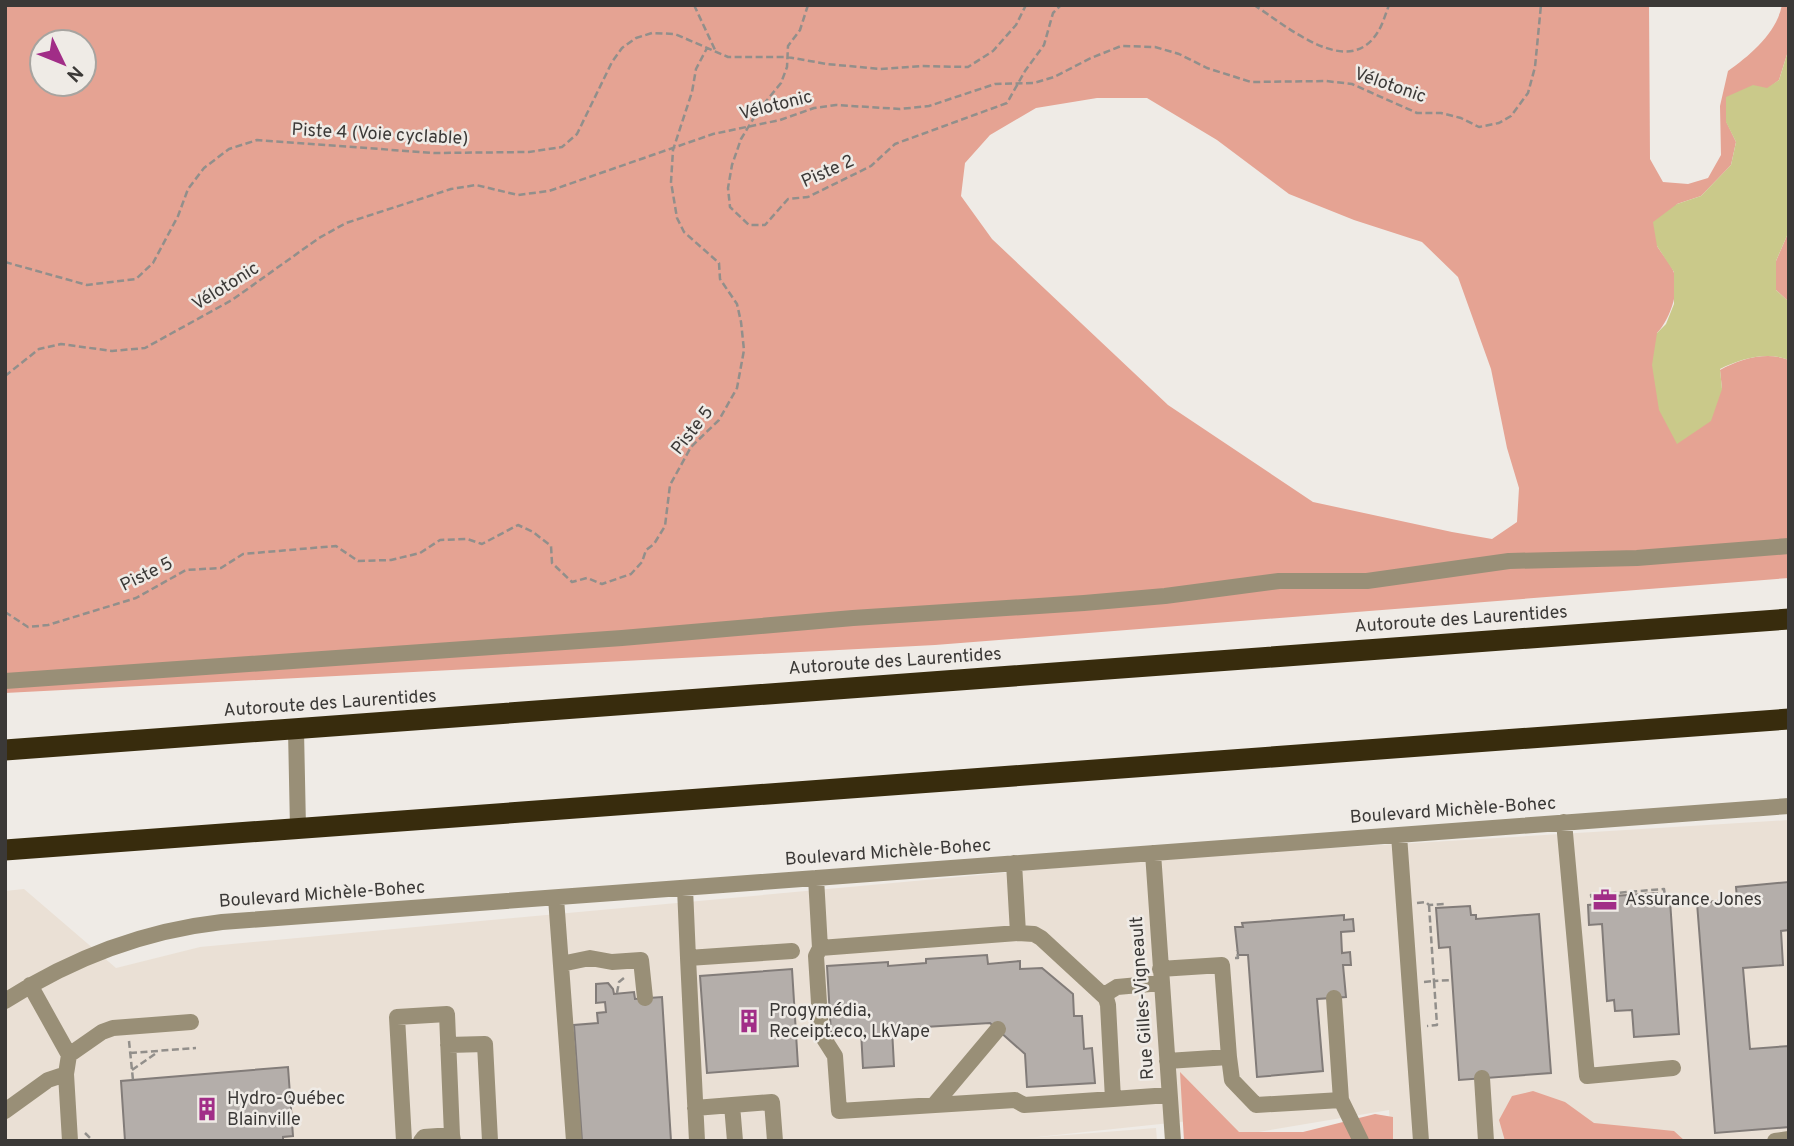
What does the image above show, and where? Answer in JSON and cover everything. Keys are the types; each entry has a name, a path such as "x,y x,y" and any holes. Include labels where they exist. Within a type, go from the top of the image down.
{"highway":[{"name":"Autoroute des Laurentides","path":"5,750 1789,619"},
{"path":"5,850 1789,719"}],"street":[{"path":"5,681 1111,601 1279,581 1367,581 1509,561 1637,558 1789,546"},
{"path":"296,730 298,828"},
{"name":"Boulevard Michèle-Bohec","path":"6,1000 73,962 136,938 186,927 245,920 1789,806"},
{"path":"1564,822 1587,1076 1673,1068"},
{"path":"1399,835 1421,1141"},
{"name":"Rue Gilles-Vigneault","path":"1153,853 1173,1141"},
{"path":"1014,863 1018,933"},
{"path":"816,878 820,948 816,956 821,1034 835,1056 839,1111 1014,1100 1024,1105 1169,1095"},
{"path":"685,888 697,1141"},
{"path":"556,898 574,1141"},
{"path":"820,948 1034,934 1104,995 1108,1005 1113,1100"},
{"path":"688,958 792,951"},
{"path":"561,964 590,958 611,962 641,960 645,999"},
{"path":"1104,995 1112,989 1161,976 1222,965 1232,1080 1256,1105 1341,1100"},
{"path":"30,985 69,1055 66,1074 70,1141"},
{"path":"1334,998 1341,1100 1361,1141"},
{"path":"404,1141 397,1017 447,1014 453,1138 424,1137 421,1141"},
{"path":"69,1055 102,1032 113,1028 191,1022"},
{"path":"934,1105 998,1030"},
{"path":"449,1045 485,1044 490,1141"},
{"path":"1167,1061 1229,1057"},
{"path":"5,1111 48,1080 66,1074"},
{"path":"1482,1078 1486,1141"},
{"path":"695,1108 772,1102 775,1141"},
{"path":"732,1105 735,1141"},
{"path":"1775,1141 1789,1139"}],"path":[{"path":"694,5 716,52"},
{"name":"Piste 2","path":"808,5 800,30 788,46 781,83 748,126 732,165 728,188 730,207 749,225 765,225 788,199 808,197 871,166 895,144 1007,103 1044,45 1054,13 1061,5"},
{"name":"Piste 4 (Voie cyclable)","path":"5,262 87,285 136,279 153,263 178,216 188,189 204,168 229,149 257,140 434,153 528,152 562,148 577,134 612,62 622,48 636,38 652,33 675,34 728,57 788,57 880,69 968,67 993,51 1016,25 1026,5"},
{"path":"1254,5 1321,46 1333,52 1349,54 1363,48 1378,32 1389,5"},
{"name":"Vélotonic","path":"5,376 39,349 61,344 112,351 145,348 232,300 346,223 464,187 476,185 518,195 550,191 713,134 780,120 814,108 836,105 900,109 929,106 995,83 1034,83 1121,46 1155,47 1251,82 1326,81 1352,84 1417,113 1441,113 1461,118 1479,127 1499,123 1511,116 1528,93 1535,66 1541,5"},
{"name":"Piste 5","path":"5,612 28,627 48,625 136,598 186,570 221,568 243,554 336,546 358,561 391,560 420,553 440,540 467,539 482,544 518,525 533,532 551,546 552,563 572,582 587,579 602,584 631,574 665,526 670,485 691,447 719,420 737,388 744,350 737,304 720,279 719,263 684,232 677,218 671,182 674,147 692,92 696,69 707,48"},
{"path":"1599,900 1592,901 1591,895 1664,889 1665,896 1657,896"},
{"path":"1437,1024 1429,905 1444,904 1445,907"},
{"path":"1230,958 1238,958 1237,950"},
{"path":"617,993 619,982 624,978"},
{"path":"1434,981 1452,980"},
{"path":"128,1035 133,1080"},
{"path":"130,1053 196,1048"},
{"path":"132,1070 155,1054 155,1051"}],"shaded area":[{"path":"5,5 1649,5 1650,159 1663,182 1688,184 1708,178 1721,155 1720,106 1728,71 1761,43 1779,16 1782,5 1789,5 1789,48 1779,80 1726,121 1736,142 1731,165 1701,196 1677,204 1657,246 1673,270 1676,286 1670,312 1657,333 1722,389 1720,370 1728,366 1763,356 1789,360 1789,578 935,645 5,693","holes":["1097,98 1147,98 1217,140 1289,194 1354,220 1422,242 1458,277 1491,369 1507,448 1519,488 1517,522 1492,539 1313,502 1168,405 992,239 961,196 965,163 990,135 1036,108"]},
{"path":"1789,48 1789,231 1776,261 1776,290 1789,302 1789,360 1771,356 1754,357 1720,369 1722,389 1711,421 1677,444 1659,410 1652,365 1657,333 1666,324 1674,304 1674,272 1657,246 1653,222 1677,204 1701,196 1731,165 1736,142 1726,122 1726,97 1753,85 1767,88 1779,80"},
{"path":"1789,231 1789,302 1776,290 1776,261"},
{"path":"1789,820 1789,1141 1391,1141 1389,1110 1229,1137 1189,1121 1028,1138 1156,1128 1157,1141 5,1141 5,891 24,889 116,968 200,947 1153,859"},
{"path":"1180,1072 1239,1132 1303,1132 1375,1114 1393,1117 1393,1141 1184,1141"},
{"path":"1533,1091 1565,1102 1594,1123 1674,1131 1685,1141 1505,1141 1499,1120 1512,1096"}],"building":[{"path":"1789,882 1789,930 1781,931 1783,965 1743,968 1750,1049 1789,1046 1789,1127 1715,1133 1697,903 1737,899 1736,887"},
{"path":"1657,893 1657,901 1670,900 1679,1034 1634,1037 1632,1010 1615,1011 1614,1000 1607,1001 1602,924 1589,925 1588,905 1599,904 1599,897"},
{"path":"1470,906 1471,915 1476,915 1476,919 1539,914 1551,1073 1459,1080 1450,947 1439,948 1436,908"},
{"path":"1344,915 1344,920 1353,919 1354,931 1341,932 1342,953 1350,952 1351,965 1343,965 1346,997 1317,999 1323,1071 1257,1077 1248,955 1238,955 1235,927 1243,927 1242,923"},
{"path":"987,955 988,964 1020,961 1020,969 1042,968 1073,994 1074,1016 1082,1016 1084,1049 1092,1048 1095,1083 1027,1087 1025,1054 990,1023 892,1029 894,1066 863,1068 861,1031 831,1033 827,966 888,962 888,966 926,963 926,959"},
{"name":"Progymédia, Receipt.eco, LkVape","path":"792,969 798,1066 707,1073 700,976"},
{"path":"608,983 614,994 634,992 635,999 662,997 671,1141 582,1141 574,1025 598,1023 597,1013 606,1012 605,1002 596,1003 596,984"},
{"name":"Hydro-Québec Blainville","path":"288,1067 293,1136 283,1137 283,1141 125,1141 121,1081"}],"place":[{"name":"Assurance Jones","path":"1605,900"},
{"name":"Progymédia, Receipt.eco, LkVape","path":"749,1021"},
{"name":"Hydro-Québec Blainville","path":"207,1109"}]}
